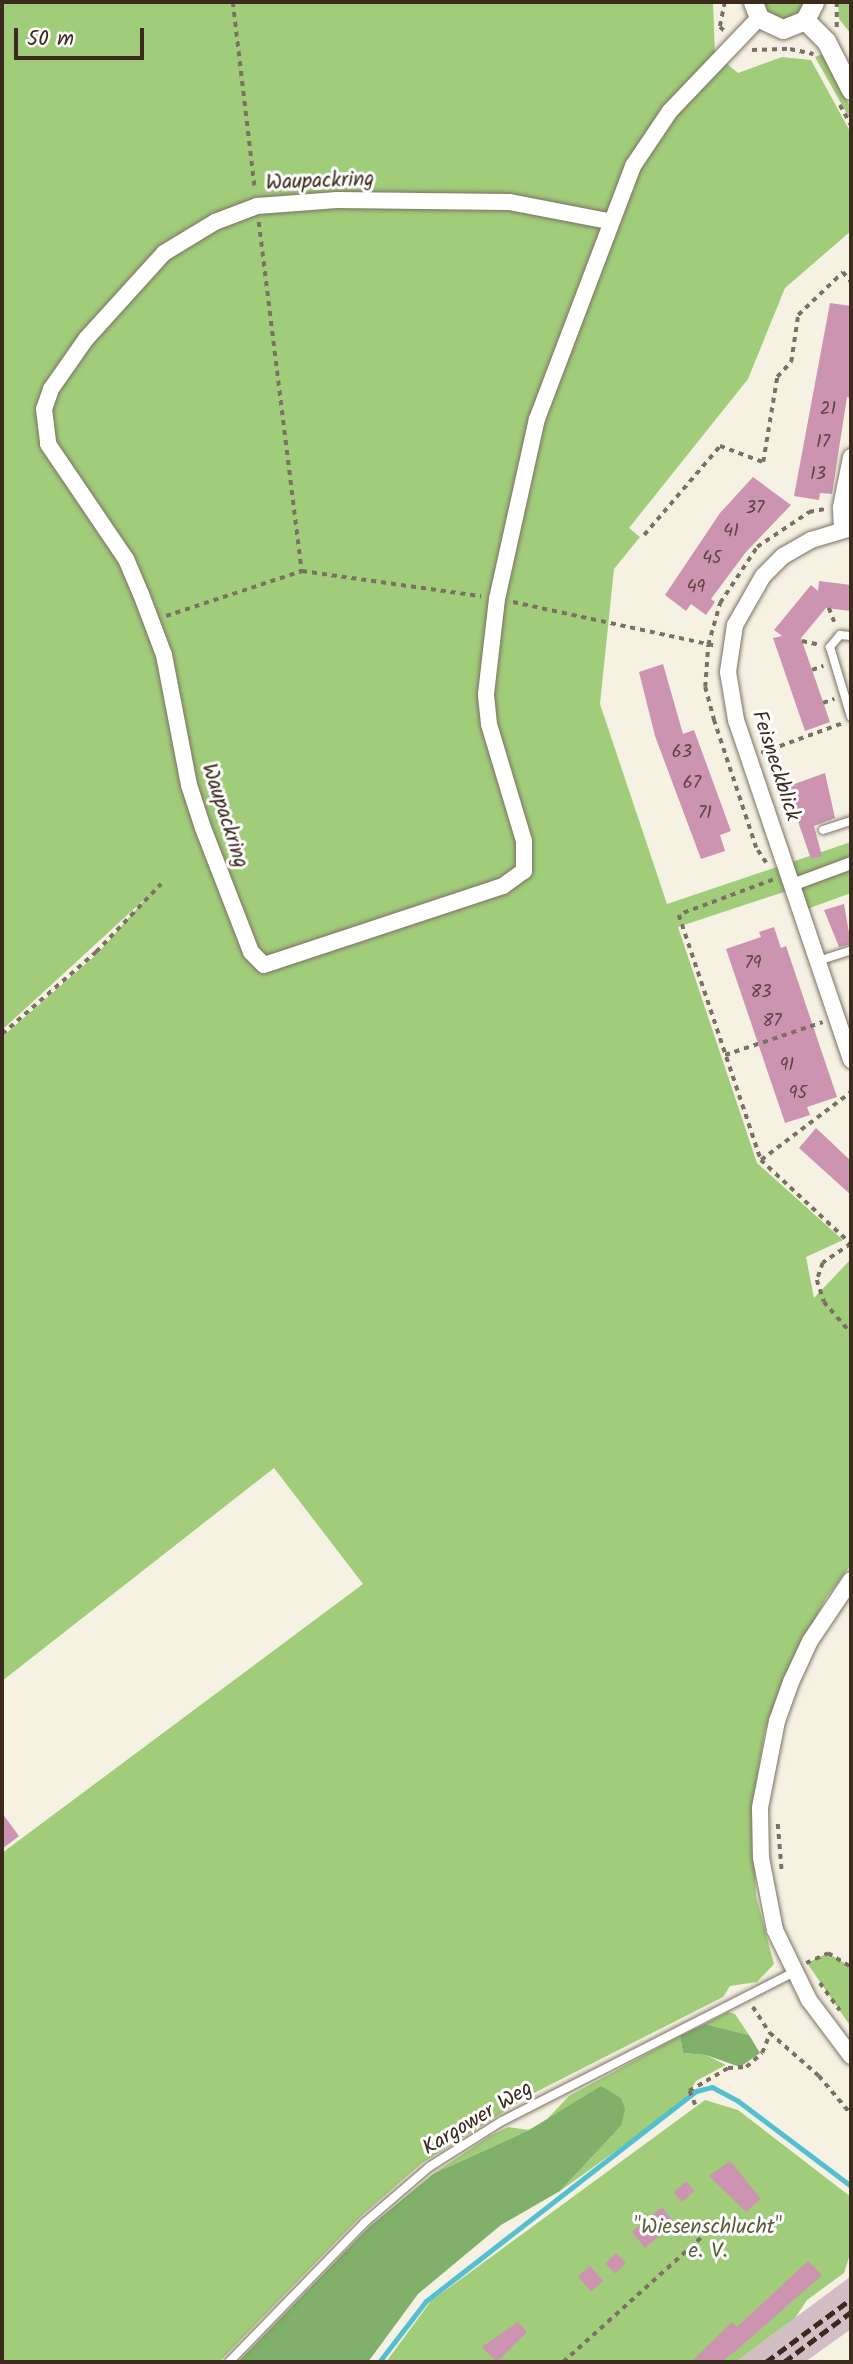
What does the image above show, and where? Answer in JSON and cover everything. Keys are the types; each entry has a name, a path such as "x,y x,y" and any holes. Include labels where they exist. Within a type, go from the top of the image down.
{"street":[{"path":"756,10 783,29 805,20 814,2"},
{"name":"Waupackring","path":"608,221 509,202 324,200 257,206 215,222 164,253 61,370 44,409 48,444 56,461 126,559 152,621 204,828 251,952 264,965 275,965 503,886 524,871 524,841 489,724 486,694 497,599 537,419 608,221 649,138 756,10"},
{"path":"805,20 826,41 851,90"},
{"name":"Feisneckblick","path":"851,457 841,507 847,529 783,556 763,576 735,625 728,672 749,757 851,1060"},
{"path":"792,885 851,863"},
{"path":"851,1580 810,1641 791,1682 765,1770 760,1808 763,1881 775,1930 851,2056"}],"lane":[{"path":"851,636 840,635 830,647 851,718"},
{"path":"823,830 851,821"},
{"path":"818,961 851,950"},
{"name":"Kargower Weg","path":"229,2362 364,2223 429,2167 513,2115 800,1968"}],"path":[{"path":"233,2 302,571"},
{"path":"720,27 725,2"},
{"path":"644,535 720,446 763,462 777,377 791,362 798,315 843,272 851,282"},
{"path":"792,885 774,891 773,880 756,848 705,687 708,645 720,603 757,547 809,512 841,507"},
{"path":"152,621 302,571 497,599 708,645"},
{"path":"829,608 840,635"},
{"path":"802,641 830,647"},
{"path":"749,757 851,718"},
{"path":"773,880 679,915 761,1160 851,1244 823,1263 818,1289 851,1333"},
{"path":"2,1034 96,952 161,884"},
{"path":"725,1055 837,1017"},
{"path":"761,1160 851,1092"},
{"path":"778,1819 782,1873"},
{"path":"802,1951 800,1968 844,2017"},
{"path":"800,1968 828,1953 851,1967"},
{"path":"757,2017 770,2033 819,2076 851,2114"},
{"path":"695,2105 688,2093 728,2068 746,2067 762,2053 770,2033"},
{"path":"563,2362 725,2216"}],"shaded area":[{"path":"851,2276 851,2329 805,2362 736,2362"}],"green space":[{"path":"2,2 713,2 715,54 738,73 782,57 811,60 851,133 851,231 785,288 748,379 629,528 640,537 614,569 600,704 667,904 851,842 851,893 807,909 799,887 678,927 757,1163 843,1240 806,1257 814,1298 851,1259 851,1565 826,1598 784,1677 765,1731 752,1807 756,1896 774,1964 757,1982 730,1986 723,1997 532,2094 422,2163 360,2217 219,2362 2,2362 2,1853 363,1584 274,1468 2,1681 2,1037 98,953 147,897 2,1030"},
{"path":"759,2 811,2 805,16 772,22"},
{"path":"838,2 851,2 851,34 839,19"},
{"path":"822,54 851,108 851,121 815,57"},
{"path":"828,1953 851,1967 851,2027 807,1963"},
{"path":"728,2012 735,2014 749,2035 705,2024"},
{"path":"705,2024 749,2035 760,2053 740,2067 706,2055 683,2053 680,2036"},
{"path":"680,2036 683,2053 706,2055 726,2065 696,2081 683,2103 560,2191 621,2126 548,2118 569,2096"},
{"path":"601,2086 621,2098 625,2109 621,2126 560,2191 501,2225 418,2294 368,2362 238,2362 368,2228 433,2174 529,2130"},
{"name":"\"Wiesenschlucht\" e. V.","path":"705,2100 738,2110 851,2197 851,2251 844,2273 807,2300 795,2318 736,2362 386,2362 431,2301"},
{"path":"508,2127 529,2130 433,2174 490,2136"}],"building":[{"path":"830,303 851,306 851,398 847,397 832,494 820,493 819,500 794,496"},
{"path":"753,477 791,505 746,552 711,599 715,602 706,615 691,604 686,611 665,595 720,513"},
{"path":"819,581 851,585 851,611 826,608 801,638 830,722 805,731 773,638 782,636 774,630 811,585 818,591"},
{"path":"663,664 683,734 694,730 731,831 720,835 725,851 701,859 655,736 639,672"},
{"path":"825,773 835,818 814,826 822,856 811,859 786,787"},
{"path":"844,904 851,944 839,947 824,910"},
{"path":"774,927 781,948 786,946 837,1097 807,1107 810,1115 785,1123 726,949 761,937 759,932"},
{"path":"816,1128 851,1161 851,1195 799,1148"},
{"path":"2,1813 19,1836 2,1849"},
{"path":"730,2161 761,2199 746,2212 709,2176"},
{"path":"686,2181 695,2191 682,2202 673,2192"},
{"path":"662,2207 675,2223 645,2248 632,2232"},
{"path":"616,2253 626,2263 615,2274 605,2264"},
{"path":"808,2261 822,2275 737,2350 721,2362 691,2362 732,2322 737,2327"},
{"path":"590,2266 603,2281 591,2292 578,2276"},
{"path":"518,2322 527,2332 497,2362 482,2347"}],"waterway":[{"path":"379,2362 426,2301 696,2091 712,2087 738,2101 851,2186"}],"railway":[{"path":"766,2362 851,2299"},
{"path":"784,2362 851,2312"}]}
